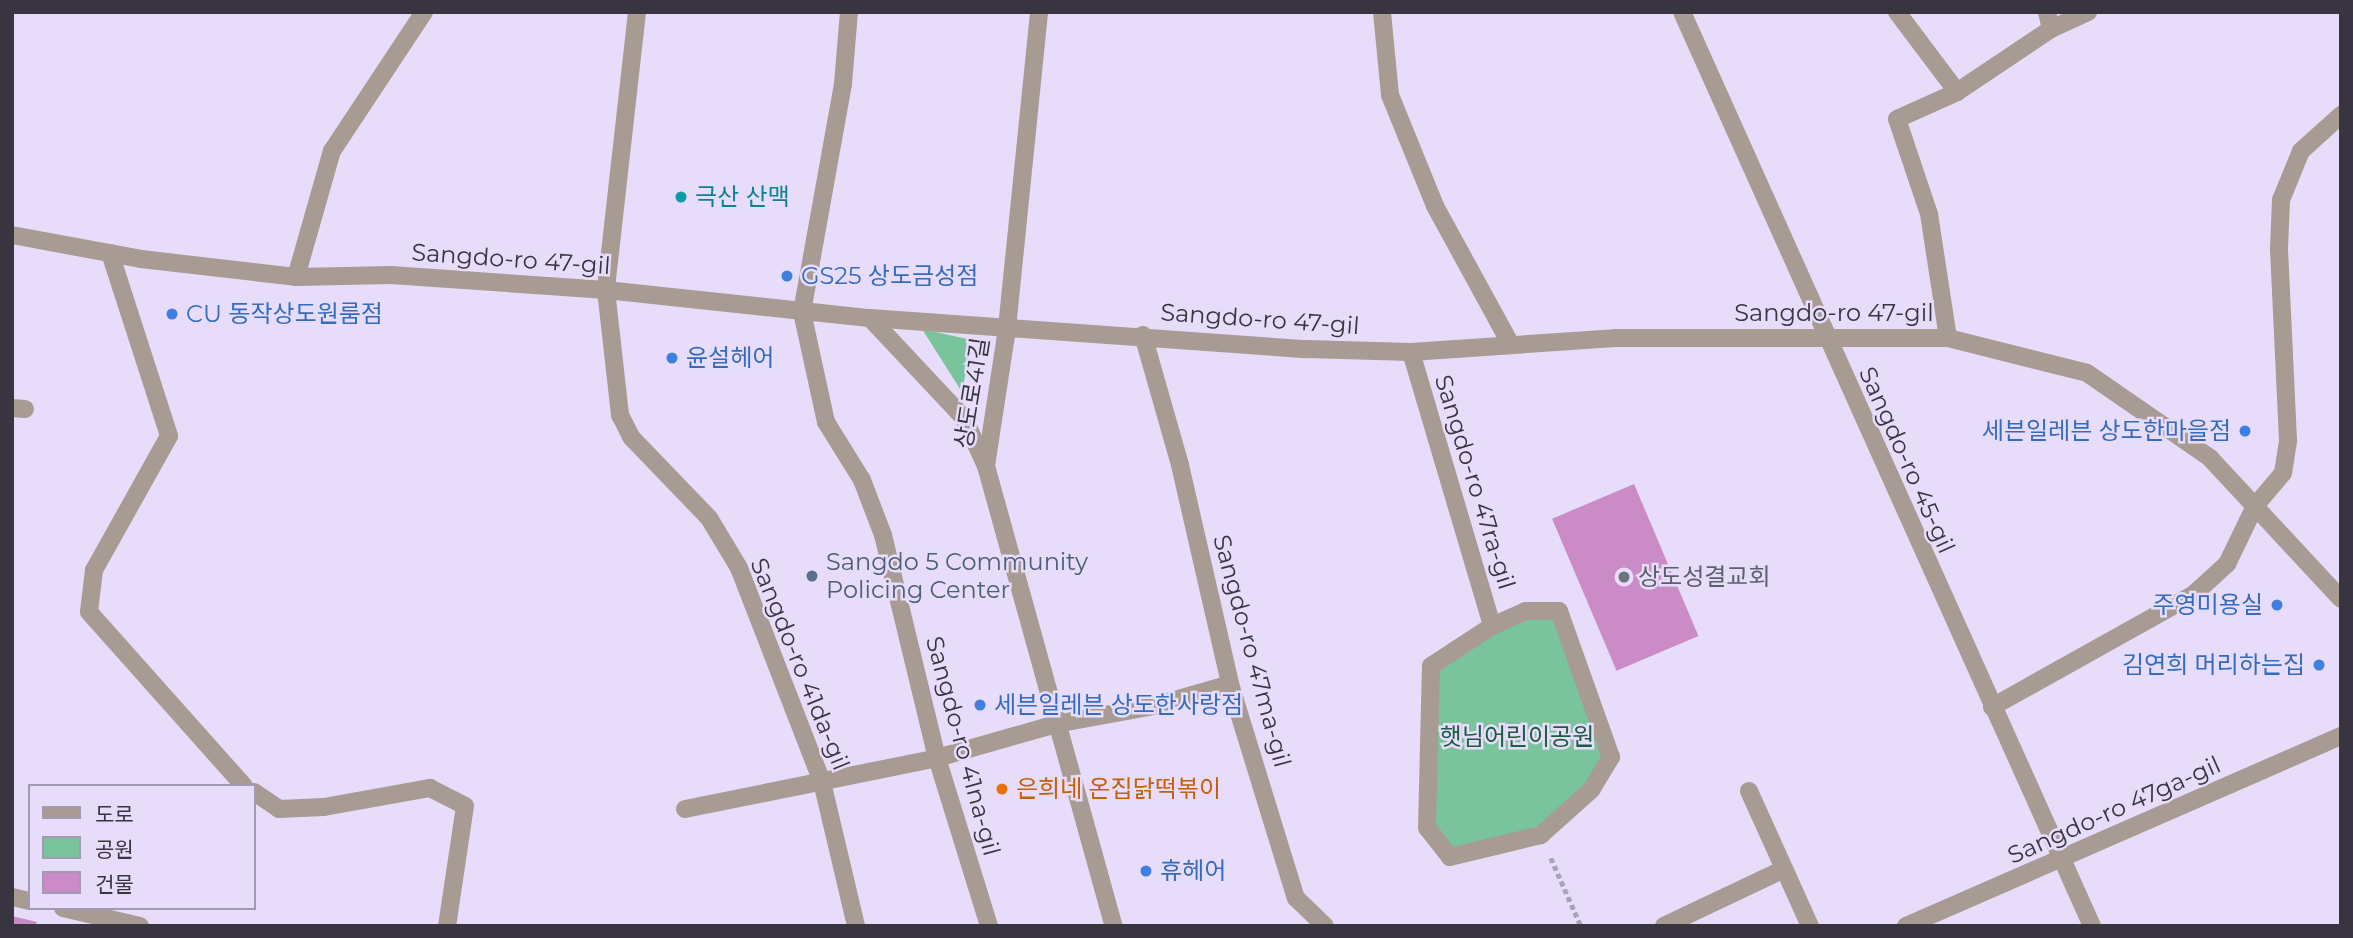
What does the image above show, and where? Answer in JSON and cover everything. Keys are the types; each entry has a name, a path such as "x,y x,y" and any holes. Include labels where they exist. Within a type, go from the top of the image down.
{"street":[{"path":"296,277 332,151 424,12"},
{"name":"Sangdo-ro 41da-gil","path":"637,12 606,289 620,415 631,437 709,519 739,568 822,782 856,926"},
{"name":"Sangdo-ro 41na-gil","path":"849,12 843,83 802,312 826,422 862,480 883,535 937,758 989,926"},
{"path":"1007,328 1039,12"},
{"path":"1382,12 1390,96 1435,206 1510,343"},
{"name":"Sangdo-ro 45-gil","path":"1682,12 1824,336 2092,926"},
{"path":"1897,12 1957,92 2049,21 2088,12"},
{"name":"Sangdo-ro 47-gil","path":"1948,338 1929,214 1897,119 1957,92"},
{"path":"1992,707 2194,594 2227,564 2255,506 2283,473 2288,440 2279,249 2281,200 2301,151 2341,115"},
{"name":"Sangdo-ro 47-gil","path":"12,234 110,253 296,277 391,275 606,289 870,318 1143,335 1306,349 1411,352 1510,343 1824,336 1948,338 2087,373 2210,458 2341,598"},
{"path":"110,253 169,436 94,570 89,612 242,784"},
{"path":"870,318 964,418 986,466 1114,926"},
{"name":"상도로41길","path":"986,466 1007,328"},
{"name":"Sangdo-ro 47ma-gil","path":"1143,335 1183,477 1230,684 1296,898 1325,926"},
{"name":"Sangdo-ro 47ra-gil","path":"1411,352 1492,626"},
{"name":"Sangdo-ro 47ra-gil","path":"1525,611 1559,611 1611,757 1592,789 1541,835 1450,857 1427,828 1431,666 1492,626 1525,611"},
{"path":"685,809 937,758 1056,724 1154,706 1230,684"},
{"name":"Sangdo-ro 47ga-gil","path":"1906,926 2064,861 2341,736"},
{"path":"256,793 279,809 324,807 430,788 465,806 447,926"},
{"path":"1749,792 1810,926"},
{"path":"1664,926 1784,869"},
{"path":"72,910 140,926"}],"path":[{"path":"1541,835 1581,926"}],"green space":[{"path":"922,329 972,340 962,392"},
{"name":"햇님어린이공원","path":"1559,611 1609,750 1594,777 1549,820 1503,844 1454,854 1430,819 1438,668 1492,629"}],"building":[{"name":"상도성결교회","path":"1634,484 1698,636 1617,671 1552,519"},
{"path":"12,916 37,922 35,926 12,926"}],"place":[{"name":"극산 산맥","path":"681,197"},
{"name":"GS25 상도금성점","path":"787,276"},
{"name":"CU 동작상도원룸점","path":"172,314"},
{"name":"윤설헤어","path":"672,358"},
{"name":"세븐일레븐 상도한마을점","path":"2245,431"},
{"name":"Sangdo 5 Community Policing Center","path":"812,576"},
{"name":"상도성결교회","path":"1624,577"},
{"name":"주영미용실","path":"2277,605"},
{"name":"김연희 머리하는집","path":"2319,665"},
{"name":"세븐일레븐 상도한사랑점","path":"980,705"},
{"name":"은희네 온집닭떡볶이","path":"1002,789"},
{"name":"휴헤어","path":"1146,871"}]}
